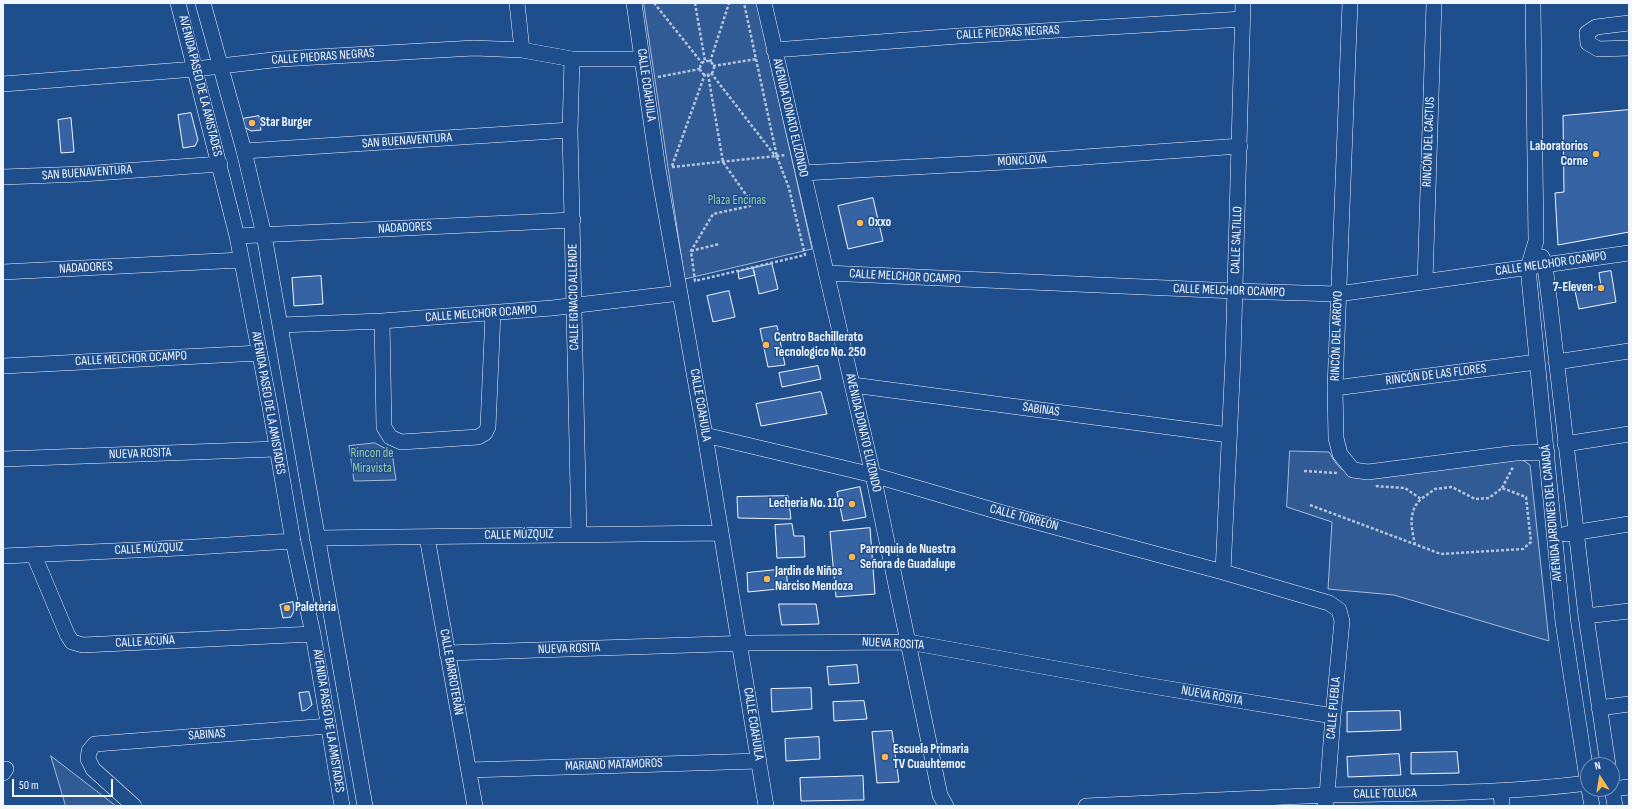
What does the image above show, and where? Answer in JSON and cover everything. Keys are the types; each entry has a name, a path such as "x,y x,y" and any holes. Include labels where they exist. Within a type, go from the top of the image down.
{"street":[{"name":"AVENIDA PASEO DE LA AMISTADES","path":"178,3 220,164 242,260 270,407 293,541 313,634 335,755 342,806"},
{"name":"AVENIDA PASEO DE LA AMISTADES","path":"203,3 244,151 264,235 296,406 317,538 366,806"},
{"path":"517,3 522,50"},
{"name":"CALLE COAHUILA","path":"634,3 658,169 705,435 766,806"},
{"name":"AVENIDA DONATO ELIZONDO","path":"764,3 873,475 909,642 941,802"},
{"name":"CALLE SALTILLO","path":"1223,572 1235,291 1243,3"},
{"name":"RINCÓN DEL ARROYO","path":"1350,3 1335,388 1336,438 1340,454 1353,470 1368,472 1516,453 1547,452"},
{"name":"RINCÓN DEL CACTUS","path":"1425,282 1434,3"},
{"name":"AVENIDA JARDINES DEL CANADÁ","path":"1533,3 1536,241 1528,268 1563,622 1584,757"},
{"name":"CALLE PIEDRAS NEGRAS","path":"774,50 952,36 1243,19"},
{"path":"1629,23 1596,27 1587,33 1588,43 1598,49 1629,48"},
{"name":"CALLE PIEDRAS NEGRAS","path":"3,84 195,70 281,59 474,48 522,50 572,59 642,59"},
{"name":"CALLE IGNACIO ALLENDE","path":"572,59 570,130 579,534"},
{"name":"SAN BUENAVENTURA","path":"244,151 570,130"},
{"name":"MONCLOVA","path":"803,173 1042,160 1240,146"},
{"name":"SAN BUENAVENTURA","path":"3,178 220,164"},
{"name":"NADADORES","path":"237,236 572,220"},
{"name":"AVENIDA JARDINES DEL CANADÁ","path":"1536,241 1545,266 1586,616 1607,757"},
{"name":"CALLE MELCHOR OCAMPO","path":"826,273 1235,291 1338,294 1629,253"},
{"name":"NADADORES","path":"3,272 242,260"},
{"name":"CALLE MELCHOR OCAMPO","path":"281,325 382,321 493,313 552,308 680,293"},
{"path":"382,321 384,427 390,437 401,442 478,437 485,433 488,427 493,313"},
{"path":"1556,362 1629,350"},
{"name":"CALLE MELCHOR OCAMPO","path":"3,366 260,353"},
{"name":"RINCÓN DE LAS FLORES","path":"1335,388 1537,362"},
{"name":"SABINAS","path":"853,385 1229,435"},
{"path":"270,407 296,406"},
{"path":"1565,444 1629,434"},
{"name":"CALLE TORREÓN","path":"705,435 873,475 1003,513 1223,572 1329,603 1339,610"},
{"name":"NUEVA ROSITA","path":"3,459 276,449"},
{"path":"1554,536 1629,524"},
{"name":"CALLE MÚZQUIZ","path":"317,538 721,533"},
{"name":"CALLE BARROTERÁN","path":"427,537 476,806"},
{"name":"CALLE MÚZQUIZ","path":"4,556 293,541"},
{"name":"CALLE ACUÑA","path":"34,555 67,634 72,642 83,645 313,634"},
{"path":"302,582 324,576"},
{"name":"CALLE PUEBLA","path":"1326,801 1342,621 1339,610"},
{"path":"1586,616 1629,611"},
{"name":"NUEVA ROSITA","path":"447,653 739,643 909,642 1140,684 1333,716"},
{"path":"1599,708 1629,704"},
{"name":"SABINAS","path":"134,806 93,769 88,759 89,750 95,744 329,726"},
{"path":"335,755 356,750"},
{"name":"MARIANO MATAMOROS","path":"469,770 759,761"},
{"name":"CALLE TOLUCA","path":"1086,806 1502,799 1552,787 1580,785"}],"path":[{"path":"654,3 704,62 710,62"},
{"path":"658,84 657,77 700,69 704,62 695,3"},
{"path":"710,62 729,3"},
{"path":"708,74 723,162 749,199 750,206 713,214 690,251 695,281 805,255 789,188 777,157 744,3"},
{"path":"672,168 708,74 713,66 757,59"},
{"path":"710,62 713,66"},
{"path":"700,69 702,73 708,74 777,157"},
{"path":"672,168 777,157"},
{"path":"671,160 672,168"},
{"path":"690,251 719,244"},
{"path":"1414,545 1411,520 1415,505 1421,499 1435,489 1452,487 1475,499 1489,498 1502,488 1511,473 1516,453"},
{"path":"1304,471 1339,473"},
{"path":"1371,486 1405,488 1421,499"},
{"path":"1310,505 1441,554 1523,549 1531,542 1526,497 1502,488"}],"green space":[{"name":"Plaza Encinas","path":"644,3 757,3 812,249 685,279"},
{"name":"Rincon de Miravista","path":"375,443 392,452 396,480 354,481 349,446"},
{"path":"1290,451 1329,452 1341,469 1360,477 1521,459 1530,465 1549,641 1394,595 1328,589 1332,522 1287,507"},
{"path":"51,756 116,806 66,806"}],"building":[{"name":"Laboratorios Corne","path":"1629,110 1629,232 1558,245 1555,193 1564,192 1563,116"},
{"path":"191,113 198,140 195,146 183,148 178,115"},
{"name":"Star Burger","path":"259,116 261,130 251,131 244,127 242,119"},
{"path":"71,118 74,152 61,153 58,120"},
{"name":"Oxxo","path":"873,198 883,241 848,249 838,206"},
{"path":"772,264 778,289 759,294 753,268"},
{"path":"753,268 755,275 739,279 738,272"},
{"name":"7-Eleven","path":"1611,271 1616,302 1579,309 1575,291 1601,286 1599,273"},
{"path":"321,276 323,304 294,306 292,278"},
{"path":"729,291 735,317 713,322 707,296"},
{"path":"777,326 785,365 768,367 760,329"},
{"path":"818,366 821,379 782,387 779,373"},
{"path":"821,392 827,414 761,426 756,404"},
{"name":"Lecheria No. 110","path":"860,487 866,517 843,521 837,492"},
{"path":"788,496 791,519 738,518 737,497"},
{"path":"792,524 794,536 804,536 805,557 777,558 775,525"},
{"name":"Parroquia de Nuestra Señora de Guadalupe","path":"870,528 875,594 836,597 830,532"},
{"name":"Jardin de Niños Narciso Mendoza","path":"786,569 788,588 748,592 747,573"},
{"name":"Paleteria","path":"293,602 294,611 291,617 283,618 280,605"},
{"path":"779,604 816,604 819,624 782,625"},
{"path":"857,665 859,683 829,685 827,667"},
{"path":"811,688 812,709 772,712 771,689"},
{"path":"309,692 312,705 306,710 302,711 299,693"},
{"path":"864,701 867,719 834,721 833,702"},
{"path":"1400,711 1401,730 1347,732 1347,712"},
{"name":"Escuela Primaria TV Cuauhtemoc","path":"892,731 899,782 877,783 872,732"},
{"path":"819,737 820,759 786,761 785,739"},
{"path":"1457,752 1459,773 1411,774 1411,753"},
{"path":"1399,754 1401,775 1348,777 1347,757"},
{"path":"863,776 864,800 801,801 800,778"}],"place":[{"name":"Star Burger","path":"252,123"},
{"name":"Laboratorios Corne","path":"1596,154"},
{"name":"Oxxo","path":"860,223"},
{"name":"7-Eleven","path":"1601,288"},
{"name":"Centro Bachillerato Tecnologico No. 250","path":"766,345"},
{"name":"Lecheria No. 110","path":"852,504"},
{"name":"Parroquia de Nuestra Señora de Guadalupe","path":"852,557"},
{"name":"Jardin de Niños Narciso Mendoza","path":"767,579"},
{"name":"Paleteria","path":"287,608"},
{"name":"Escuela Primaria TV Cuauhtemoc","path":"885,757"}]}
